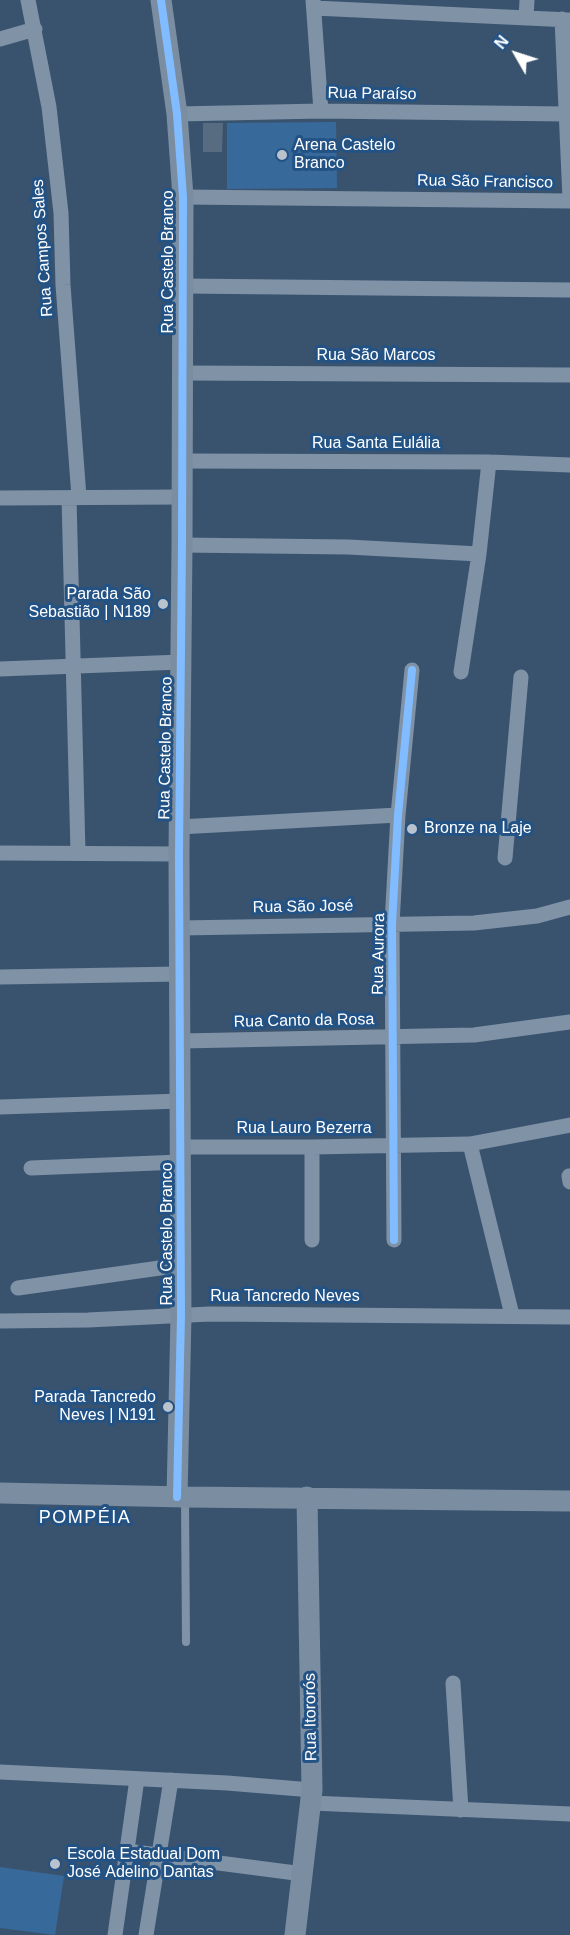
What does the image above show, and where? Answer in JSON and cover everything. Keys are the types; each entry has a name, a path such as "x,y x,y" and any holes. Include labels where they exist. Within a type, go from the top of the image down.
{"street":[{"name":"Rua Campos Sales","path":"28,0 49,107 61,213 74,497 72,665 78,853"},
{"name":"Rua Castelo Branco","path":"161,0 177,114 183,197 178,854 181,1041 181,1497"},
{"path":"526,18 527,0"},
{"path":"321,111 313,4 566,19 566,114 570,200"},
{"path":"0,39 35,29"},
{"name":"Rua Paraíso","path":"177,114 321,111 566,114"},
{"name":"Rua São Francisco","path":"183,197 570,200"},
{"path":"183,286 570,291"},
{"name":"Rua São Marcos","path":"182,373 570,375"},
{"name":"Rua Santa Eulália","path":"182,461 489,462 570,465"},
{"path":"461,672 479,554 489,462"},
{"path":"0,498 182,497"},
{"path":"182,545 348,547 479,554"},
{"path":"0,669 181,662"},
{"name":"Rua Aurora","path":"394,1240 392,924 398,814 412,670"},
{"path":"505,858 521,676"},
{"path":"179,827 398,814"},
{"path":"0,853 178,854"},
{"name":"Rua São José","path":"180,928 474,923 537,916 570,907"},
{"path":"0,976 180,974"},
{"name":"Rua Canto da Rosa","path":"181,1041 474,1035 570,1022"},
{"path":"0,1107 181,1101"},
{"name":"Rua Lauro Bezerra","path":"31,1168 181,1154 312,1147 470,1143 570,1125"},
{"path":"470,1143 512,1316"},
{"path":"312,1147 312,1240"},
{"path":"18,1288 181,1265"},
{"name":"Rua Tancredo Neves","path":"0,1321 181,1316 570,1317"},
{"path":"0,1493 570,1501"},
{"name":"Rua Itororós","path":"295,1935 312,1797 307,1497"},
{"path":"453,1683 461,1810"},
{"path":"0,1772 227,1783 312,1797 461,1810 570,1814"},
{"path":"115,1935 137,1779"},
{"path":"146,1935 171,1780"},
{"path":"127,1851 303,1874"}],"lane":[{"path":"181,1497 186,1642"}],"shaded area":[{"name":"Arena Castelo Branco","path":"336,122 337,188 227,189 227,123"},
{"path":"0,1867 64,1876 55,1935 0,1928"}],"building":[{"path":"203,123 223,123 222,152 203,152"}],"cycle path":[{"path":"161,0 177,114 183,197 179,854 181,1316 177,1497"},
{"path":"394,1240 392,924 398,815 412,670"}],"place":[{"name":"Arena Castelo Branco","path":"282,155"},
{"name":"Parada São Sebastião | N189","path":"163,604"},
{"name":"Bronze na Laje","path":"412,829"},
{"name":"Parada Tancredo Neves | N191","path":"168,1407"},
{"name":"Escola Estadual Dom José Adelino Dantas","path":"55,1864"}],"district":[{"name":"POMPÉIA","path":"85,1518"}]}
